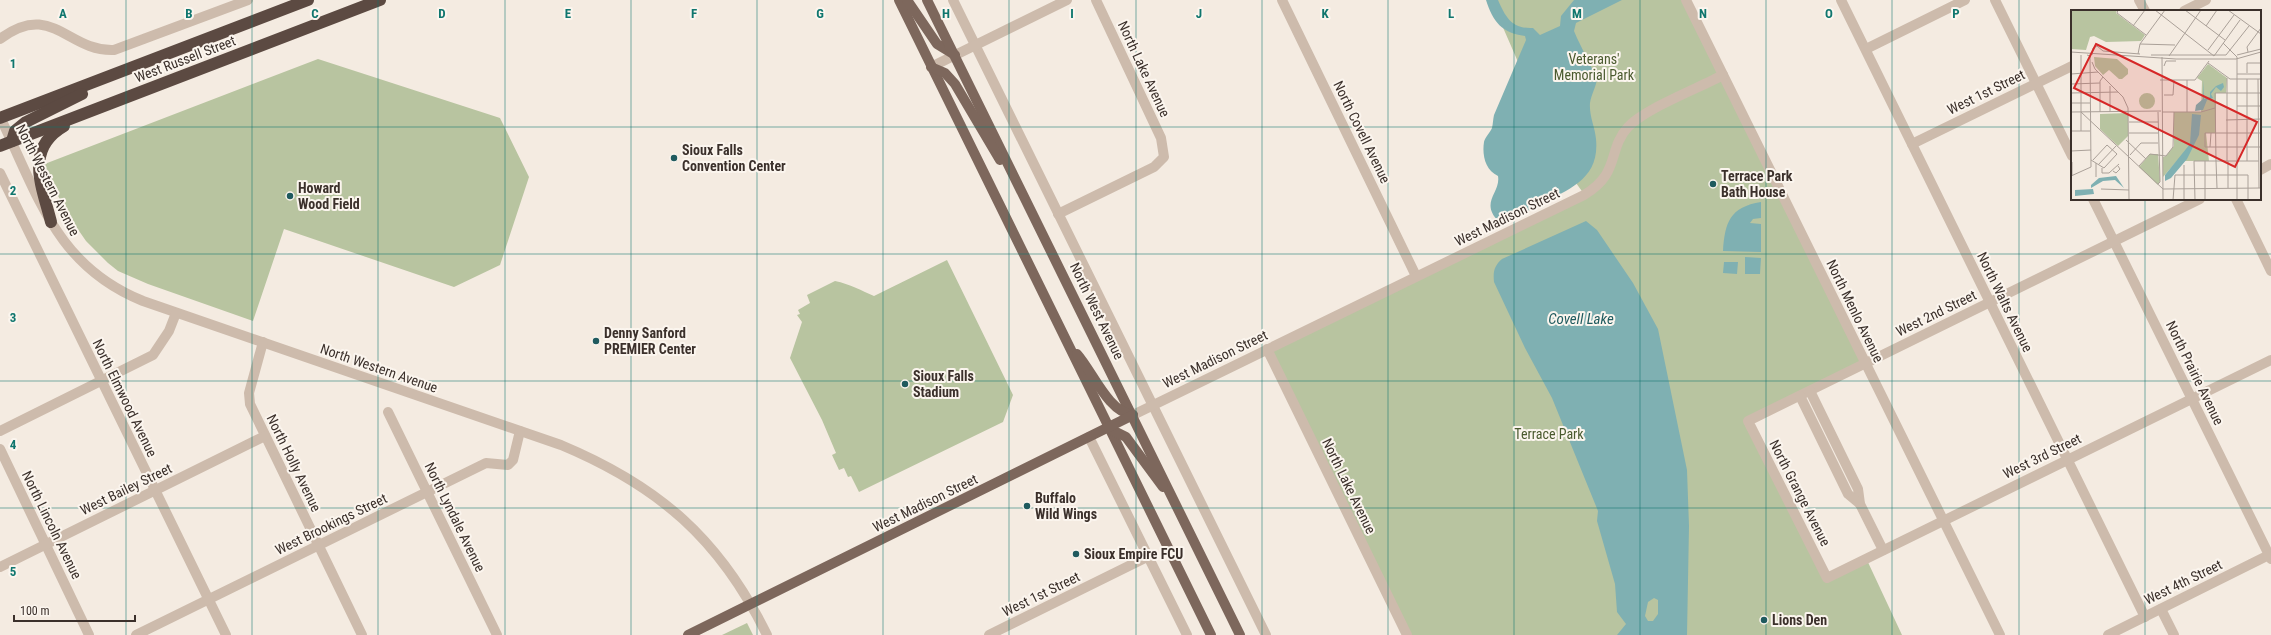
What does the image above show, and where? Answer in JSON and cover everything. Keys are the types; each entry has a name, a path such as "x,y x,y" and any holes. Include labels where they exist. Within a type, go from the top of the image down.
{"highway":[{"name":"West Russell Street","path":"0,118 308,0"},
{"name":"West Russell Street","path":"0,146 380,0"},
{"path":"12,141 15,131 26,122 129,68"},
{"path":"51,222 39,170 41,149 58,130 106,105"}],"main road":[{"path":"899,0 1211,635"},
{"path":"907,0 937,44 955,55"},
{"name":"North West Avenue","path":"927,0 1240,635"},
{"path":"931,67 945,73 956,84 994,151 1017,182"},
{"path":"1067,344 1090,370 1115,406 1125,414 1132,415"},
{"name":"West Madison Street","path":"688,635 1132,415"},
{"path":"1108,428 1126,438 1155,477 1172,496"}],"street":[{"path":"0,39 8,33 27,24 48,24 66,32 94,49 114,50 248,0"},
{"name":"North West Avenue","path":"953,0 1266,635"},
{"path":"931,67 1067,0"},
{"name":"North Lake Avenue","path":"1058,214 1154,167 1164,157 1165,151 1161,138 1096,0"},
{"name":"North Covell Avenue","path":"1282,0 1416,276"},
{"name":"North Menlo Avenue","path":"1686,0 2000,635"},
{"name":"North Walts Avenue","path":"1841,0 2066,460 2145,617"},
{"path":"1866,49 1965,0"},
{"path":"1995,0 2071,154"},
{"path":"2140,0 2145,10"},
{"path":"2186,10 2206,0"},
{"name":"West 1st Street","path":"1912,144 2071,66"},
{"name":"West Madison Street","path":"1132,415 1596,188 1610,170 1622,136 1634,122 1723,75"},
{"name":"North Western Avenue","path":"0,118 51,222 69,249 101,279 126,294 176,313 520,431 587,456 648,490 699,534 730,570 751,604 767,635"},
{"path":"2261,169 2271,164"},
{"name":"North Elmwood Avenue","path":"0,173 226,635"},
{"name":"North Prairie Avenue","path":"2093,200 2270,556"},
{"name":"West 2nd Street","path":"1748,421 2198,200"},
{"path":"2236,200 2271,271"},
{"path":"0,432 156,352 169,331 176,313"},
{"name":"North Holly Avenue","path":"263,342 249,393 250,404 362,635"},
{"name":"North Lake Avenue","path":"1267,349 1406,635"},
{"name":"West 3rd Street","path":"1827,578 2271,360"},
{"path":"1810,391 1858,489 1860,504 1882,550"},
{"path":"1800,396 1848,494 1860,504"},
{"name":"North Lyndale Avenue","path":"388,412 428,491 497,635"},
{"name":"North Grange Avenue","path":"1748,421 1827,578"},
{"name":"West Brookings Street","path":"136,635 486,463 508,465 512,460 520,431"},
{"name":"West Bailey Street","path":"0,566 265,436"},
{"path":"1089,437 1187,635"},
{"name":"North Lincoln Avenue","path":"0,449 89,635"},
{"name":"West 1st Street","path":"989,635 1148,556"},
{"name":"West 4th Street","path":"2108,635 2270,556"},
{"path":"2161,609 2174,635"}],"green space":[{"name":"Terrace Park","path":"1491,0 1686,0 1865,364 1749,421 1826,578 1866,558 1902,635 1407,635 1267,349 1584,194 1563,165"},
{"name":"Howard Wood Field","path":"318,59 500,118 529,177 500,265 454,287 284,229 253,321 148,284 118,271 86,241 68,215 42,165"},
{"name":"Sioux Falls Stadium","path":"947,260 1013,395 1003,422 859,492 851,476 848,477 844,468 839,470 832,455 836,453 822,420 790,358 802,322 797,315 800,314 798,310 810,303 807,295 835,281 874,296"},
{"path":"747,623 753,635 722,635"}],"water":[{"path":"1486,0 1498,0 1507,17 1511,21 1520,27 1533,28 1540,35 1560,26 1561,16 1574,0 1622,0 1576,23 1574,31 1597,79 1590,103 1590,112 1596,139 1596,153 1593,164 1588,173 1572,187 1516,218 1499,222 1493,215 1491,209 1492,198 1497,188 1498,176 1490,170 1485,162 1484,142 1492,128 1494,115 1526,40 1525,36 1504,29 1495,20"},
{"path":"1761,202 1761,218 1753,219 1750,223 1761,224 1761,252 1723,251 1725,232 1731,218 1742,208"},
{"name":"Covell Lake","path":"1586,221 1597,230 1633,283 1658,329 1687,470 1689,526 1687,635 1617,635 1626,624 1617,612 1615,584 1597,521 1598,511 1552,398 1525,348 1494,282 1495,269 1497,264 1502,259","holes":["1654,598 1658,600 1658,614 1653,621 1648,621 1645,616 1648,602"]},
{"path":"1745,257 1761,258 1760,274 1745,274"},
{"path":"1724,262 1738,262 1737,274 1723,273"}],"place":[{"name":"Sioux Falls Convention Center","path":"674,158"},
{"name":"Terrace Park Bath House","path":"1713,184"},
{"name":"Howard Wood Field","path":"290,196"},
{"name":"Denny Sanford PREMIER Center","path":"596,341"},
{"name":"Sioux Falls Stadium","path":"905,384"},
{"name":"Buffalo Wild Wings","path":"1027,506"},
{"name":"Sioux Empire FCU","path":"1076,554"},
{"name":"Lions Den","path":"1764,620"}],"park label":[{"name":"Veterans' Memorial Park","path":"1594,68"}]}
